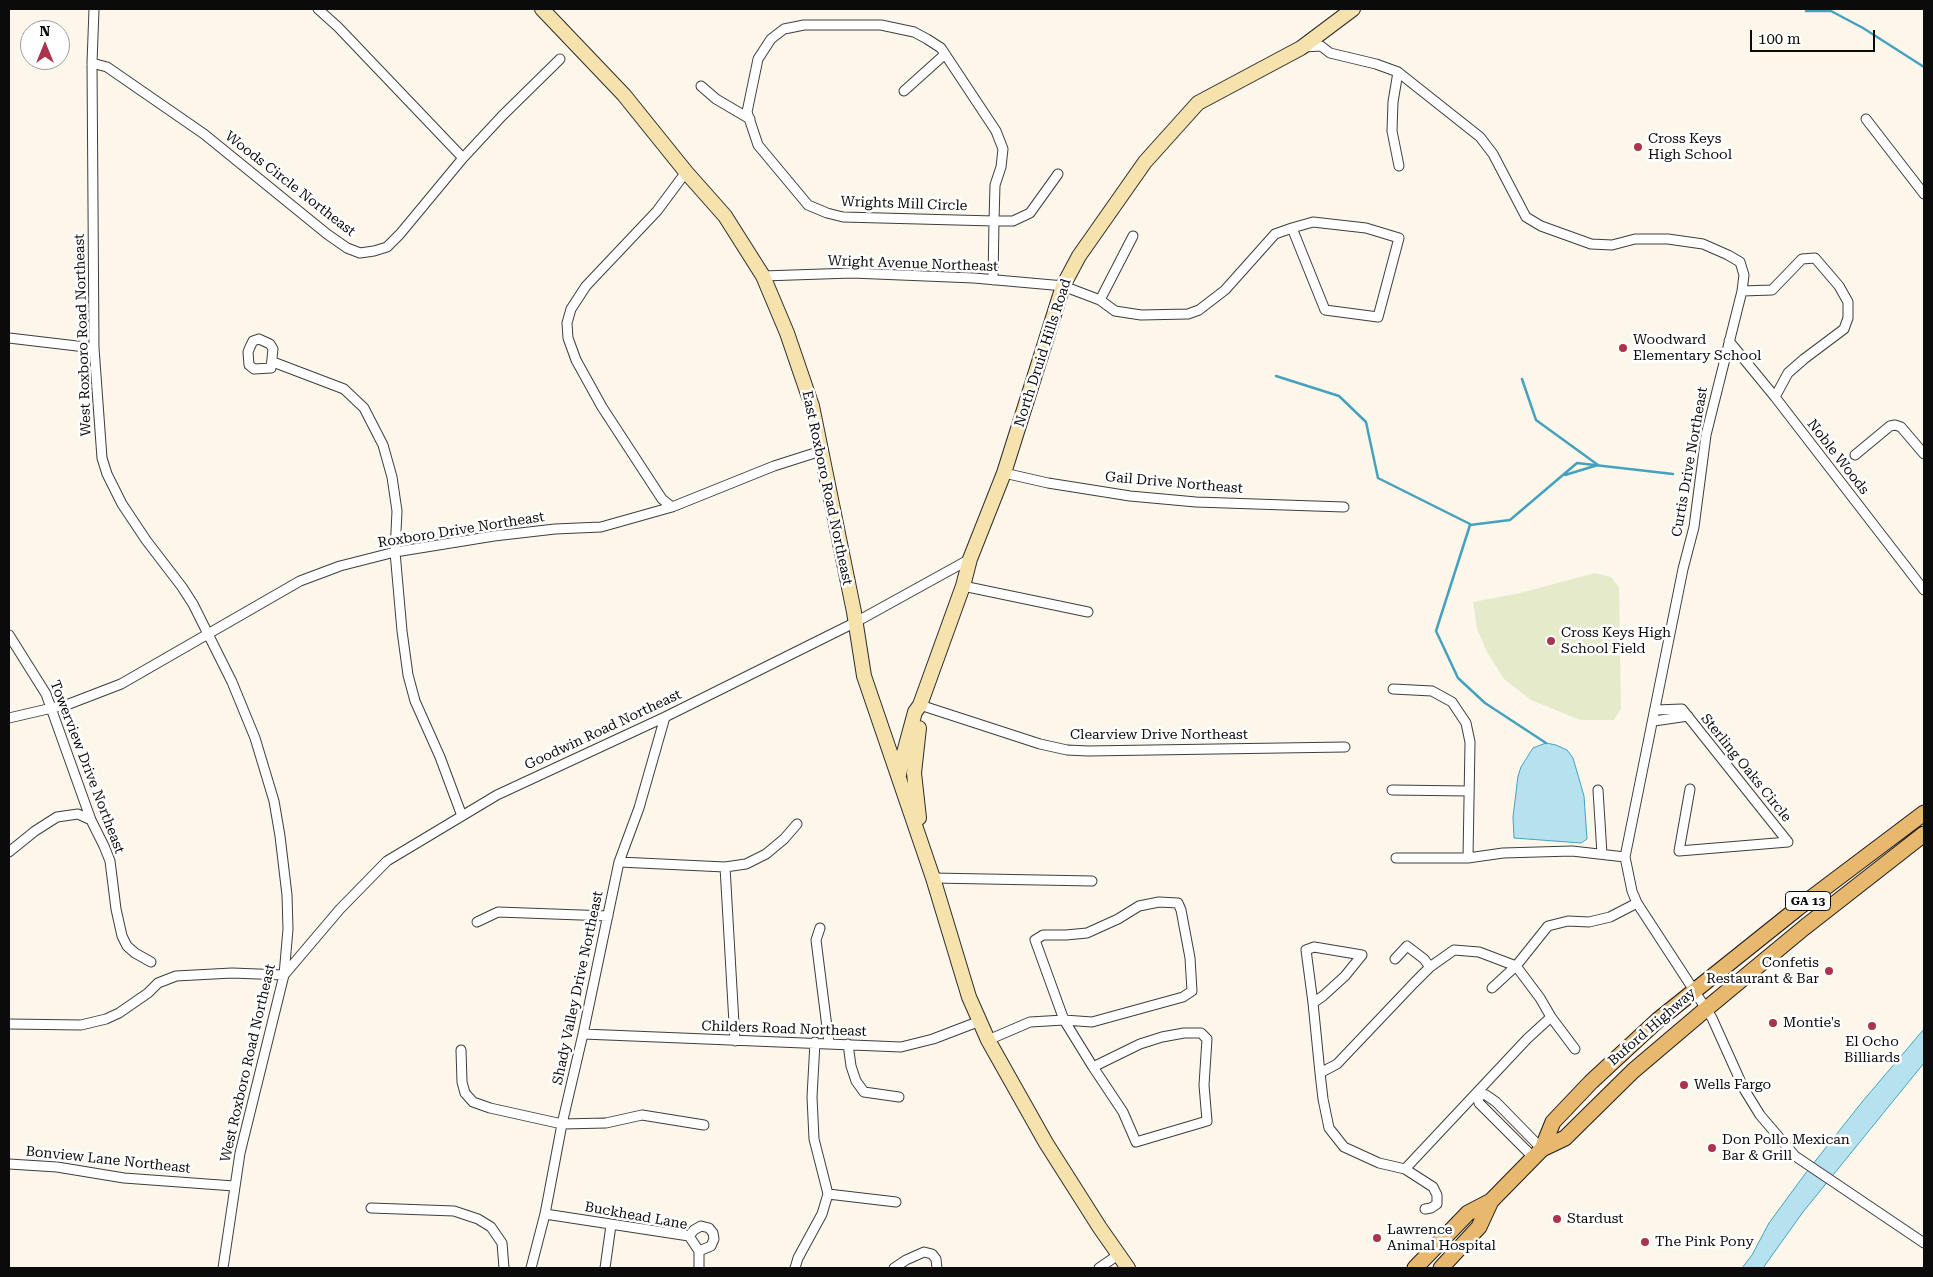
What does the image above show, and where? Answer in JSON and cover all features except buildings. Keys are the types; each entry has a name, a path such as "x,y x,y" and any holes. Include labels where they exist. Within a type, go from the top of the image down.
{"main road":[{"name":"East Roxboro Road Northeast","path":"542,9 624,95 686,172 725,216 763,276 787,333 812,406 856,622 864,676 923,849"},
{"name":"North Druid Hills Road","path":"899,778 905,748 916,712 963,586 970,559 1004,473 1063,286 1079,256 1145,162 1198,102 1301,48 1353,9"},
{"path":"920,705 922,714 917,733 914,773 923,849 970,997 988,1040 1046,1143 1118,1256 1128,1268"},
{"name":"Buford Highway","path":"1441,1268 1479,1227 1491,1202 1537,1153 1553,1122 1591,1082 1693,991 1798,908 1924,813"},
{"name":"Buford Highway","path":"1537,1153 1565,1138 1633,1071 1706,1009 1805,926 1924,834"},
{"name":"Buford Highway","path":"1415,1268 1468,1213 1491,1202"}],"street":[{"name":"West Roxboro Road Northeast","path":"94,9 92,63 94,348 102,458 107,474 133,522 182,587 209,634 232,682 254,738 274,801 288,895 288,929 284,975 249,1114 234,1186 223,1268"},
{"path":"318,9 463,158"},
{"name":"Wrights Mill Circle","path":"993,280 995,185 1001,167 1002,149 996,131 944,48 914,32 881,25 804,25 784,29 771,39 758,59 750,92 748,112 758,145 808,205 843,217 994,221"},
{"name":"Curtis Drive Northeast","path":"1301,48 1321,46 1330,53 1376,64 1398,72 1480,137 1494,154 1526,217 1541,226 1591,244 1612,245 1635,239 1659,239 1703,244 1728,254 1740,262 1744,275 1742,291 1706,435 1694,527 1625,857 1632,891 1637,904 1712,1018 1744,1089 1760,1115 1795,1156 1924,1243"},
{"path":"904,91 944,48"},
{"name":"Woods Circle Northeast","path":"92,63 107,67 204,134 327,234 347,248 360,253 374,252 387,247 463,158 502,116 560,59"},
{"path":"1398,72 1393,102 1392,131 1399,166"},
{"path":"701,86 716,99 750,119"},
{"path":"1866,119 1924,194"},
{"path":"672,507 662,499 602,407 576,360 568,338 567,323 571,309 586,286 657,211 686,172"},
{"path":"994,221 1013,221 1030,213 1058,174"},
{"name":"Wright Avenue Northeast","path":"763,276 852,273 993,280 1063,286 1100,300 1115,311 1141,314 1188,314 1199,310 1226,290 1275,234 1292,228 1312,222 1366,228 1399,238 1378,317 1324,310 1292,228"},
{"path":"1100,300 1133,236"},
{"path":"1742,291 1772,290 1802,259 1815,258 1839,286 1848,302 1848,318 1844,329 1788,373 1775,397"},
{"path":"9,338 94,348"},
{"name":"Noble Woods","path":"1729,341 1775,397 1924,590"},
{"path":"273,362 344,389 364,408 384,445 392,476 397,511 395,552 402,631 412,692 422,722 440,757 462,816"},
{"path":"1855,455 1890,426 1895,425 1901,427 1924,454"},
{"name":"Roxboro Drive Northeast","path":"9,718 52,709 90,697 121,684 300,581 340,566 395,552 494,536 601,526 672,507 774,466 821,451"},
{"name":"Gail Drive Northeast","path":"1004,473 1048,483 1130,496 1196,502 1344,506"},
{"name":"Goodwin Road Northeast","path":"284,975 340,909 387,860 497,795 665,717 856,622 970,559"},
{"path":"963,586 1088,612"},
{"name":"Towerview Drive Northeast","path":"9,635 46,694 91,820 110,861 116,909 122,936 135,953 151,962"},
{"path":"1393,688 1432,692 1452,702 1466,723 1470,742 1468,858"},
{"name":"Clearview Drive Northeast","path":"920,705 1040,744 1067,750 1088,752 1345,747"},
{"name":"Sterling Oaks Circle","path":"1656,710 1685,713 1788,842 1679,850 1690,789"},
{"name":"Sterling Oaks Circle","path":"1654,721 1685,713"},
{"name":"Shady Valley Drive Northeast","path":"531,1268 545,1214 562,1124 619,862 639,808 665,717"},
{"path":"1392,790 1469,791"},
{"path":"1598,790 1602,854"},
{"path":"9,852 35,831 57,817 78,814 91,820"},
{"path":"619,862 725,866 746,864 766,854 784,839 797,824"},
{"path":"1396,858 1468,858 1504,853 1572,851 1625,857"},
{"path":"725,866 735,1041"},
{"path":"933,878 1092,881"},
{"path":"988,1040 1030,1022 1064,1020 1092,1022 1184,997 1192,991 1190,958 1181,910 1178,904 1159,902 1139,906 1118,919 1087,933 1043,935 1035,940 1064,1020 1093,1067 1123,1112 1136,1142 1207,1121 1204,1085 1207,1039 1201,1033 1162,1037 1140,1044 1093,1067"},
{"path":"1492,988 1516,966 1548,926 1568,921 1589,922 1610,917 1637,904"},
{"path":"477,922 498,912 608,916"},
{"path":"820,928 816,940 829,1043"},
{"path":"1395,959 1407,946 1424,959 1430,967"},
{"path":"1313,1002 1323,996 1345,976 1362,955 1314,947 1306,950 1320,1073 1329,1128 1344,1147 1379,1162 1405,1168 1433,1187 1437,1195 1437,1204 1431,1208 1425,1208"},
{"path":"1320,1073 1337,1064 1430,967 1454,950 1479,952 1516,966 1575,1049"},
{"path":"9,1024 80,1025 106,1019 120,1013 148,993 158,983 176,976 232,973 284,975"},
{"path":"1405,1168 1527,1039 1551,1017"},
{"name":"Childers Road Northeast","path":"583,1034 901,1047 933,1039 980,1021"},
{"path":"795,1268 798,1258 822,1214 828,1194 814,1139 812,1097 815,1042"},
{"path":"848,1044 856,1081 864,1092 898,1097"},
{"path":"461,1050 462,1082 465,1092 473,1102 490,1108 562,1124 606,1122 642,1115 704,1125"},
{"path":"1477,1093 1486,1095 1497,1111 1537,1153"},
{"path":"1497,1111 1537,1153"},
{"name":"Bonview Lane Northeast","path":"9,1164 57,1167 124,1178 234,1186"},
{"path":"828,1194 896,1202"},
{"path":"371,1208 454,1211 478,1219 491,1227 502,1243 504,1268"},
{"name":"Buckhead Lane","path":"545,1214 689,1236 699,1251"},
{"path":"605,1268 611,1225"},
{"path":"689,1236 701,1226 709,1228 713,1233 714,1239 711,1246 699,1251 699,1268"},
{"path":"894,1268 924,1252 932,1254 936,1259 937,1268"},
{"path":"1099,1268 1118,1256"}],"green space":[{"name":"Cross Keys High School Field","path":"1595,573 1611,577 1619,587 1621,709 1614,720 1580,720 1531,700 1504,679 1487,652 1477,629 1473,602 1520,593"}],"water":[{"path":"1546,743 1567,750 1573,758 1584,796 1587,839 1581,843 1514,838 1513,817 1518,776 1521,767 1533,748"},
{"path":"1924,1029 1924,1063 1803,1212 1763,1268 1742,1268 1752,1255 1769,1223 1805,1174 1862,1102"}],"waterway":[{"path":"1806,11 1831,11 1863,28 1924,67"},
{"path":"1276,376 1339,396 1366,422 1378,478 1470,524"},
{"path":"1522,379 1536,420 1598,465 1565,475"},
{"path":"1546,743 1485,703 1458,678 1436,631 1470,525 1510,520 1577,463 1673,474"}],"place":[{"name":"Cross Keys High School","path":"1638,147"},
{"name":"Woodward Elementary School","path":"1623,348"},
{"name":"Cross Keys High School Field","path":"1551,641"},
{"name":"Confetis Restaurant & Bar","path":"1829,971"},
{"name":"Montie's","path":"1773,1023"},
{"name":"El Ocho Billiards","path":"1872,1026"},
{"name":"Wells Fargo","path":"1684,1085"},
{"name":"Don Pollo Mexican Bar & Grill","path":"1712,1148"},
{"name":"Stardust","path":"1557,1219"},
{"name":"Lawrence Animal Hospital","path":"1377,1238"},
{"name":"The Pink Pony","path":"1645,1242"}]}
